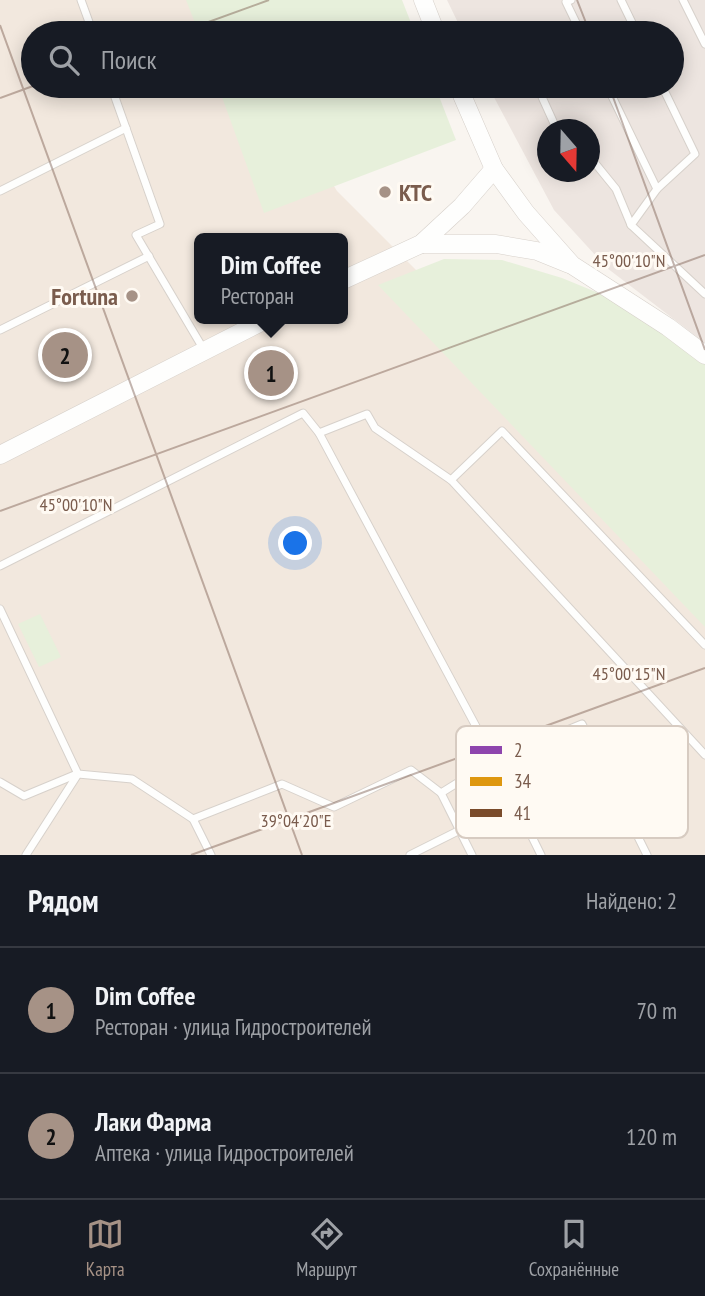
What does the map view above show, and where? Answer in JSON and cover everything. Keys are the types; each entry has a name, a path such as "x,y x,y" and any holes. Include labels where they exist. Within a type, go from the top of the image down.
{"street":[{"path":"423,0 431,21"},
{"path":"463,98 494,169 526,213 572,265"},
{"path":"348,278 421,244 462,206 494,169"},
{"path":"421,244 496,244 537,251 572,265 668,327 705,355"},
{"path":"0,455 257,324"}],"lane":[{"path":"81,0 89,21"},
{"path":"571,0 566,2 575,21"},
{"path":"621,0 631,21"},
{"path":"683,0 705,44"},
{"path":"115,98 160,224 136,235 205,350"},
{"path":"542,98 552,119"},
{"path":"613,98 657,189"},
{"path":"631,225 657,189 695,154 668,98"},
{"path":"0,191 126,128"},
{"path":"600,169 616,189 631,225 705,294"},
{"path":"0,330 149,256"},
{"path":"0,566 303,413 319,433 476,726"},
{"path":"319,433 367,414 375,428 451,480 678,726"},
{"path":"451,480 502,431 705,645"},
{"path":"0,609 78,774"},
{"path":"688,737 705,755"},
{"path":"193,819 282,784 334,807 411,770 441,793 456,822"},
{"path":"26,855 78,774"},
{"path":"0,782 24,796 78,774 132,779 193,819 211,855"},
{"path":"441,793 456,784"},
{"path":"410,855 456,832"},
{"path":"464,838 472,855"},
{"path":"533,838 541,855"},
{"path":"639,838 648,855"}],"shaded area":[{"path":"0,0 221,0 234,21 21,21 21,98 280,98 337,191 705,559 705,855 0,855"},
{"path":"447,0 705,0 705,343 607,268 554,210 539,182 600,182 600,119 537,119 537,178 494,98 684,98 684,21 457,21"}],"green space":[{"path":"186,0 402,0 410,21 194,21"},
{"path":"222,98 440,98 456,140 264,213"},
{"path":"444,259 502,260 562,278 613,299 663,331 705,364 705,627 378,285"},
{"path":"40,614 61,657 39,667 18,624"}],"place":[{"name":"КТС","path":"385,192"},
{"name":"Fortuna","path":"132,296"},
{"name":"Лаки Фарма","path":"65,355"},
{"name":"Dim Coffee","path":"271,373"}]}
